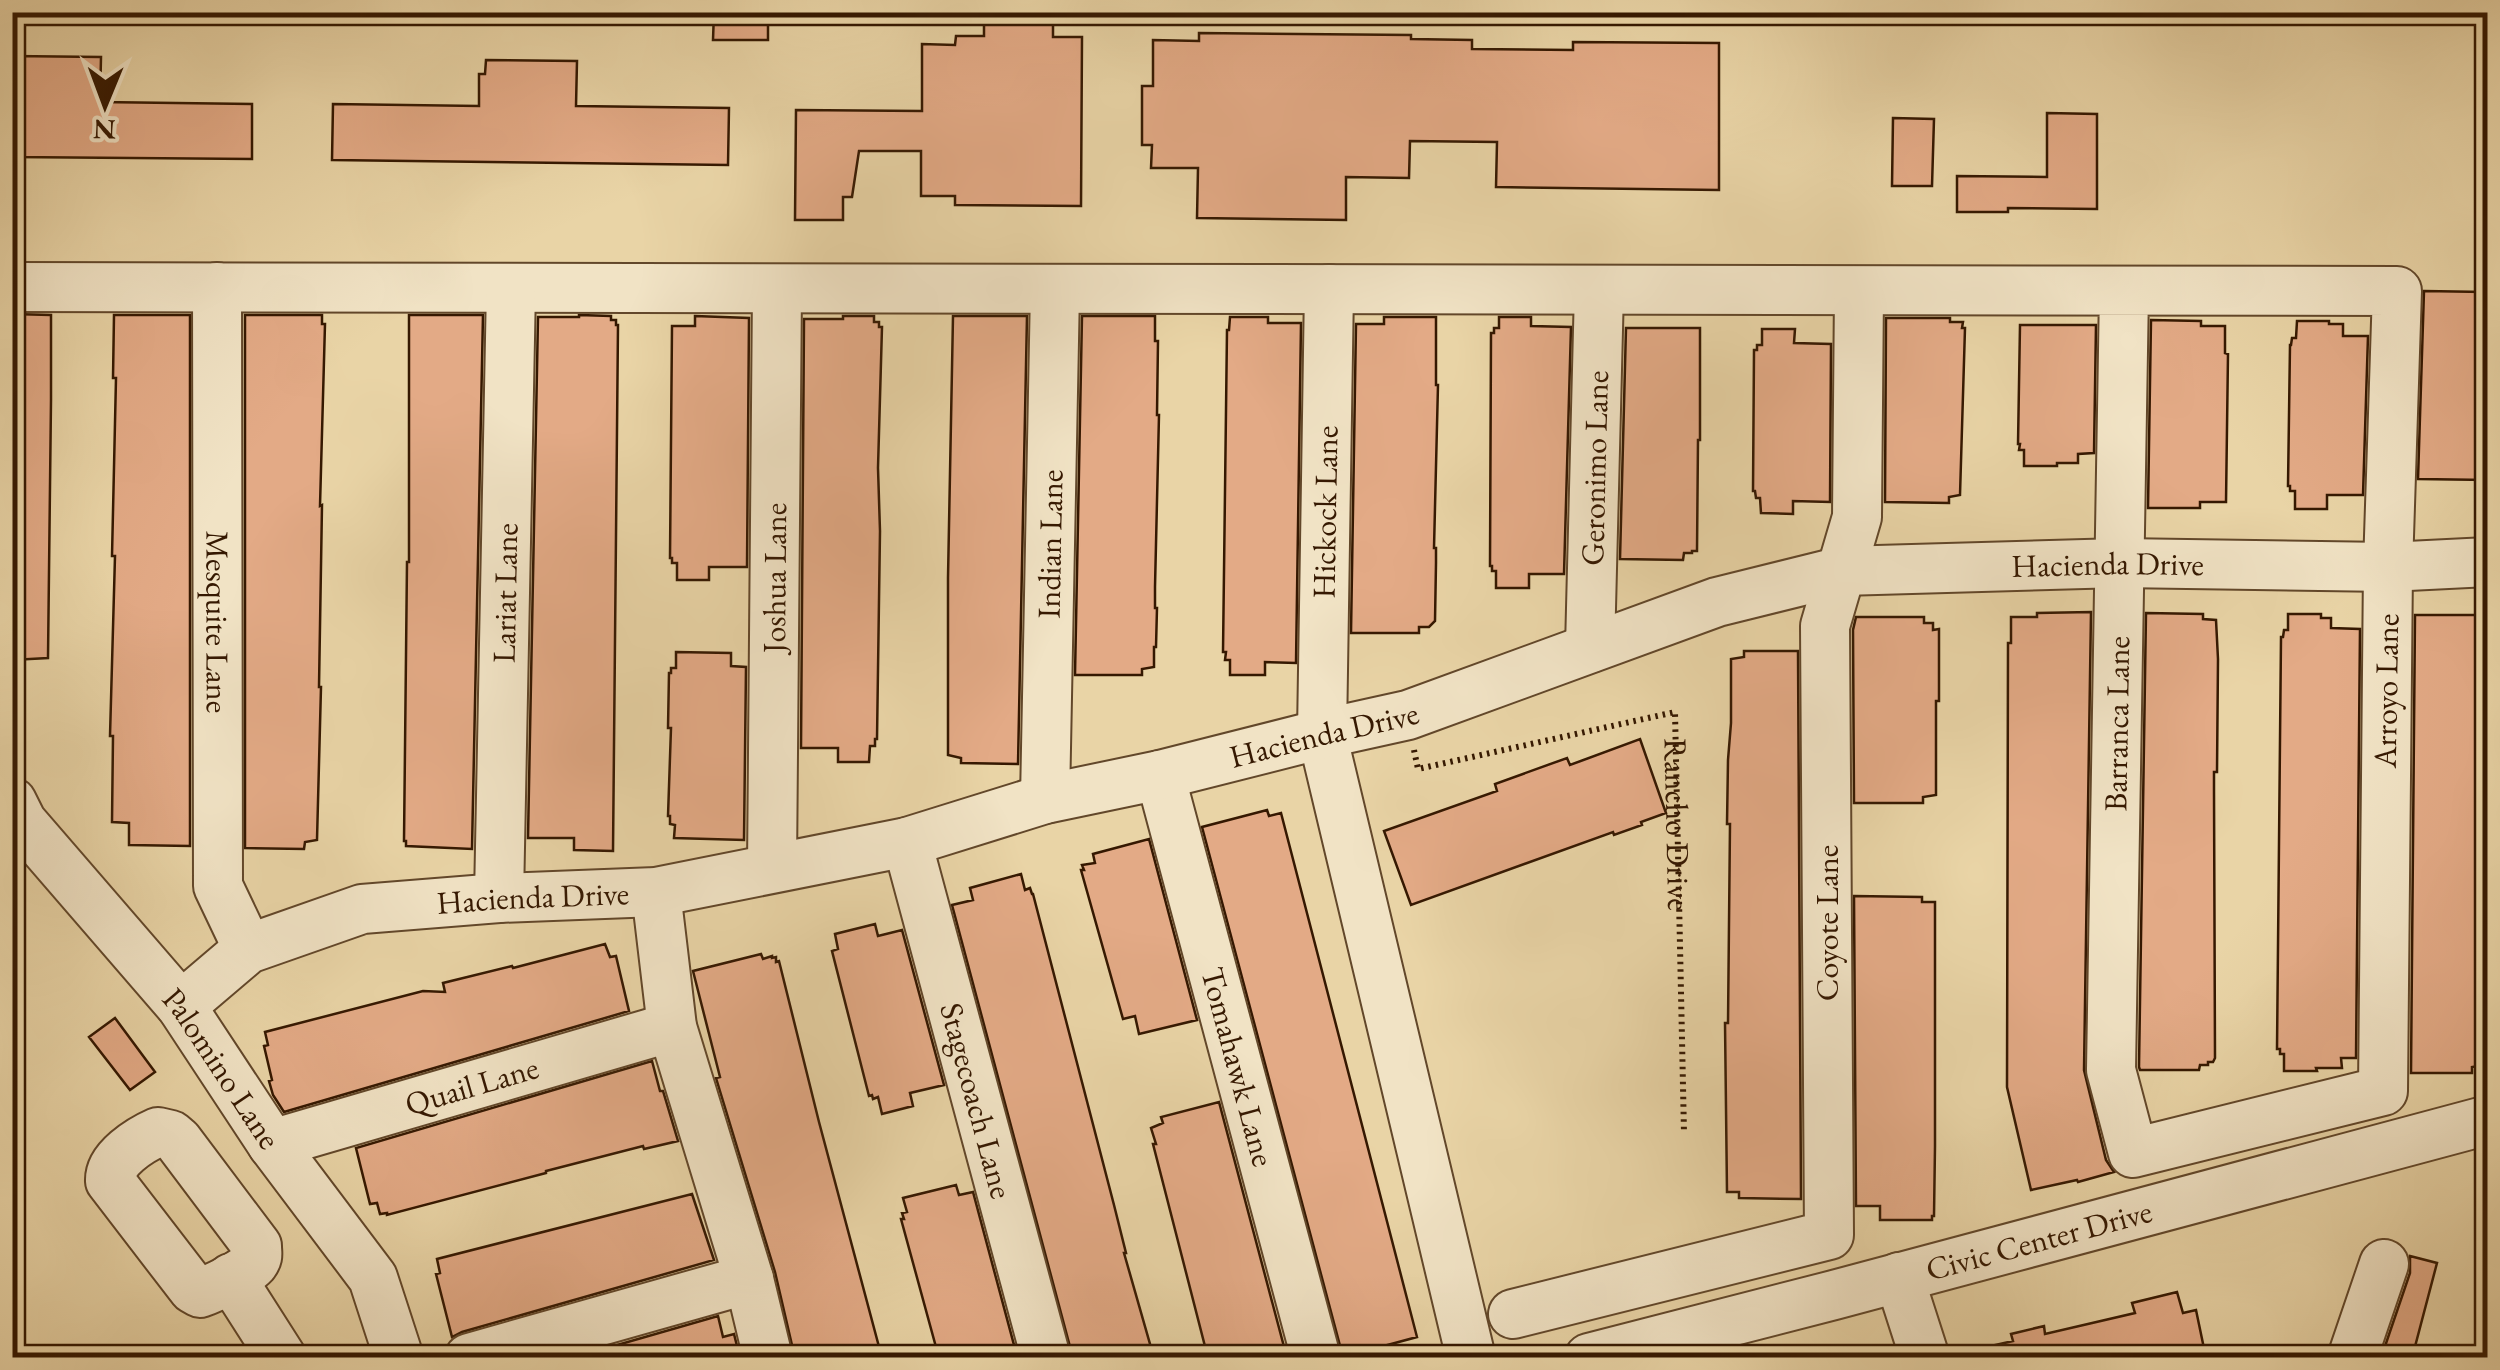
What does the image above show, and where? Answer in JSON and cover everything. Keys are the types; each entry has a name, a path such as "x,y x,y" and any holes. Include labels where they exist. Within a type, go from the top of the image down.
{"street":[{"path":"12,287 2124,291"},
{"name":"Mesquite Lane","path":"217,287 218,886 248,949"},
{"name":"Lariat Lane","path":"499,898 511,288"},
{"name":"Joshua Lane","path":"772,868 777,290"},
{"name":"Indian Lane","path":"1045,799 1054,290"},
{"name":"Hickock Lane","path":"1322,734 1328,290"},
{"name":"Geronimo Lane","path":"1590,648 1599,290"},
{"name":"Coyote Lane","path":"1513,1314 1829,1234 1825,626 1857,516 1859,290"},
{"name":"Arroyo Lane","path":"2124,291 2397,291 2388,567 2383,1092"},
{"name":"Barranca Lane","path":"2124,291 2110,1070 2133,1153 2383,1092"},
{"name":"Hacienda Drive","path":"180,1006 248,949 362,909 499,898 656,892 908,842 1045,799 1160,776 1408,715 1717,602 1842,570 2120,563 2388,567 2488,562"},
{"path":"1322,734 1471,1358"},
{"name":"Tomahawk Lane","path":"1160,776 1316,1358"},
{"name":"Palomino Lane","path":"12,802 22,822 180,1006 272,1144 373,1278 398,1358"},
{"name":"Stagecoach Lane","path":"908,842 1046,1358"},
{"path":"656,892 672,1028 749,1278 768,1358"},
{"name":"Quail Lane","path":"272,1144 672,1028"},
{"name":"Civic Center Drive","path":"1589,1358 2488,1120"},
{"path":"2352,1358 2384,1264"},
{"path":"1899,1277 1925,1358"},
{"path":"231,1278 282,1358"},
{"path":"469,1358 749,1278"}],"path":[{"name":"Rancho Drive","path":"1408,715 1418,769 1676,712 1684,1134"}],"building":[{"path":"714,12 768,12 768,40 713,40"},
{"path":"984,20 1053,20 1053,37 1082,37 1081,206 955,205 955,196 921,196 921,151 859,151 852,197 843,197 843,220 795,220 796,110 922,111 922,44 955,45 956,36 984,36"},
{"path":"1199,33 1411,35 1411,39 1472,40 1472,49 1573,50 1573,42 1719,43 1719,190 1496,187 1497,142 1410,141 1409,178 1346,177 1346,220 1197,218 1198,168 1151,168 1152,145 1142,145 1142,86 1153,86 1153,40 1199,41"},
{"path":"12,56 101,57 100,102 252,104 252,159 12,157"},
{"path":"486,60 577,61 576,106 729,108 728,165 332,160 333,104 479,106 479,74 485,74"},
{"path":"2047,113 2097,114 2097,209 1957,212 1957,176 2047,177"},
{"path":"1893,118 1934,119 1932,186 1892,186"},
{"path":"2424,291 2485,292 2488,299 2488,480 2418,479"},
{"path":"12,314 51,315 51,400 48,658 12,660"},
{"path":"114,315 190,315 190,846 129,845 129,823 112,822"},
{"path":"245,315 322,315 325,324 317,840 305,842 304,849 245,848"},
{"path":"409,315 483,315 472,849 406,846 404,841"},
{"path":"611,316 618,325 613,851 574,850 574,838 528,838 538,317"},
{"path":"695,316 749,318 747,567 709,567 709,580 677,580 677,563 670,558 672,326 695,326"},
{"path":"874,316 874,322 882,327 877,739 875,746 870,746 869,762 838,762 838,748 801,748 804,319"},
{"path":"953,316 1027,316 1018,764 961,763 961,758 948,755"},
{"path":"1082,316 1155,316 1159,415 1156,647 1154,667 1142,669 1142,675 1075,675"},
{"path":"1230,317 1268,317 1268,323 1301,323 1296,663 1265,662 1265,675 1230,675 1230,660 1225,660 1223,652"},
{"path":"1384,317 1436,317 1435,621 1429,627 1419,627 1419,633 1351,633 1356,324 1384,324"},
{"path":"1499,317 1531,317 1531,326 1571,327 1564,574 1529,574 1529,588 1496,588 1496,571 1490,566 1491,333 1499,328"},
{"path":"1886,318 1950,318 1950,322 1963,322 1960,495 1949,497 1949,503 1885,502"},
{"path":"2151,320 2201,321 2201,326 2225,326 2226,502 2200,502 2200,508 2148,508"},
{"path":"2297,321 2329,321 2343,324 2343,336 2368,336 2363,495 2327,495 2327,509 2295,509 2295,491 2288,486 2290,345 2292,338 2296,338"},
{"path":"2020,325 2096,325 2094,453 2078,454 2078,463 2024,466 2024,450 2019,450 2018,444"},
{"path":"1626,328 1700,328 1697,551 1684,553 1683,560 1620,559"},
{"path":"1762,329 1795,329 1794,343 1831,344 1830,502 1793,501 1793,514 1761,513 1760,498 1753,491 1754,350 1762,345"},
{"path":"2091,612 2084,1070 2106,1160 2114,1172 2031,1190 2007,1087 2008,643 2011,617"},
{"path":"2146,613 2203,614 2203,619 2216,620 2215,1058 2208,1065 2200,1065 2199,1070 2139,1067"},
{"path":"2288,614 2321,614 2321,618 2331,618 2331,628 2360,629 2356,1058 2341,1058 2342,1068 2316,1068 2317,1071 2284,1071 2284,1054 2277,1049 2281,637 2288,630"},
{"path":"2415,615 2476,615 2476,621 2485,622 2485,628 2488,627 2486,1054 2485,1065 2472,1067 2472,1073 2411,1073"},
{"path":"1856,617 1924,617 1924,623 1933,623 1933,630 1939,629 1936,795 1923,797 1923,803 1854,803"},
{"path":"1744,651 1798,651 1801,1199 1739,1198 1739,1192 1727,1192 1725,1023 1731,659 1744,657"},
{"path":"676,652 731,653 731,666 746,667 744,840 674,838 675,825 670,824 668,816 668,728 669,673 676,668"},
{"path":"1640,739 1666,813 1641,822 1642,825 1411,905 1384,831 1497,791 1495,784 1567,758 1570,765"},
{"path":"1267,810 1269,816 1281,813 1417,1337 1343,1357 1202,827"},
{"path":"1149,839 1197,1020 1139,1034 1135,1016 1123,1019 1081,870 1082,865 1095,863 1093,854"},
{"path":"1021,874 1025,890 1030,888 1033,894 1154,1358 1073,1358 952,905 973,900 970,888"},
{"path":"1854,896 1922,897 1922,902 1935,902 1932,1220 1880,1220 1880,1206 1856,1206"},
{"path":"875,924 878,936 902,930 944,1085 910,1093 913,1106 882,1114 878,1097 869,1096 832,951 838,949 835,934"},
{"path":"605,944 610,957 616,956 629,1011 284,1112 273,1095 265,1032 423,991 445,992 443,983"},
{"path":"761,954 763,959 772,956 779,961 882,1358 795,1358 775,1272 716,1078 720,1077 693,971"},
{"path":"115,1018 155,1072 130,1090 89,1037"},
{"path":"652,1061 678,1141 644,1149 643,1146 387,1215 380,1214 377,1203 370,1204 356,1148"},
{"path":"1219,1102 1287,1358 1208,1358 1151,1128 1163,1123 1161,1117"},
{"path":"956,1185 959,1195 973,1192 1014,1345 968,1358 939,1358 901,1219 902,1213 907,1212 903,1198"},
{"path":"692,1194 714,1260 452,1337 436,1274 440,1273 437,1259"},
{"path":"2410,1256 2437,1263 2412,1358 2381,1358 2410,1273"},
{"path":"2177,1292 2183,1313 2196,1310 2206,1358 1993,1358 1991,1346 2013,1341 2011,1334 2044,1326 2045,1334 2135,1313 2132,1303"},
{"path":"718,1316 723,1337 734,1334 740,1358 572,1358"}]}
